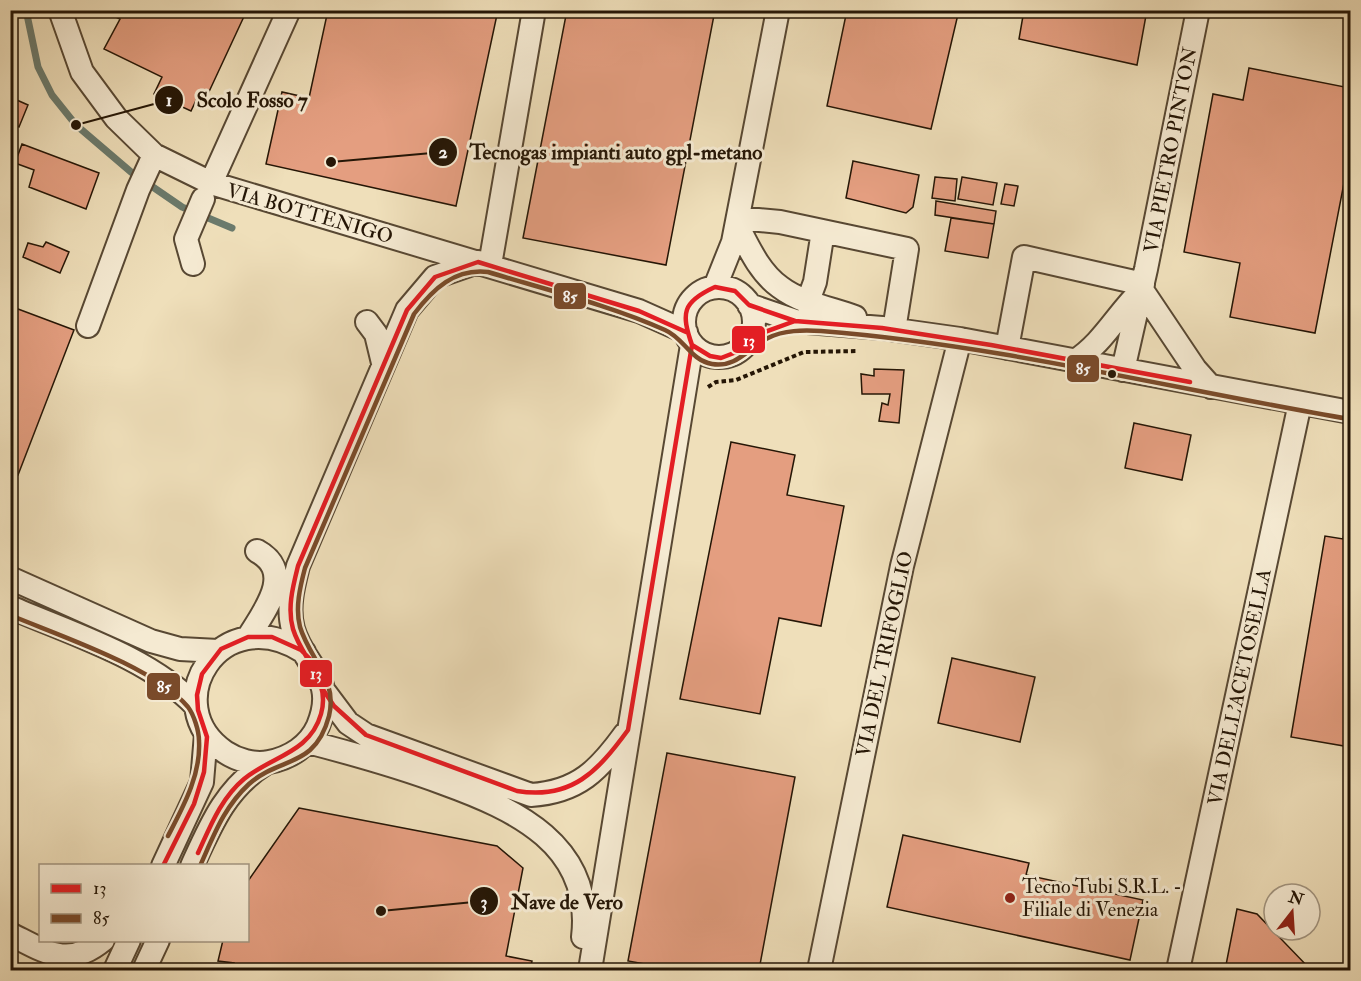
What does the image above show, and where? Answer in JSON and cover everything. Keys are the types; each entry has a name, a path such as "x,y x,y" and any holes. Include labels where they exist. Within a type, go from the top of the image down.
{"street":[{"name":"VIA BOTTENIGO","path":"60,10 82,72 151,162 207,191 484,264 639,311 689,338"},
{"path":"193,264 186,239 192,222 289,10"},
{"path":"534,10 484,264 435,277 423,288 407,310 383,363 296,577 290,609 293,630 304,652 317,670 324,691 348,723 366,735 517,791 531,795 546,794 588,777 606,760 628,730"},
{"path":"681,402 705,370 721,358 739,351 751,337 754,326 733,294 736,228 778,10"},
{"name":"VIA PIETRO PINTON","path":"1122,370 1142,287 1198,10"},
{"path":"88,326 138,189 151,162"},
{"path":"736,228 780,222 907,249 888,329"},
{"path":"736,228 757,263 780,287 808,301 888,329"},
{"path":"808,301 815,282 823,231"},
{"path":"1007,348 1024,257 1142,287 1195,369 1211,387"},
{"path":"1075,361 1093,348 1121,310 1142,287"},
{"path":"590,970 681,402 689,338 684,321 692,301 699,294 733,294 795,321 888,329 960,339 1350,412"},
{"name":"VIA BOTTENIGO","path":"639,311 674,308 692,301"},
{"path":"751,337 795,321"},
{"path":"367,322 376,334 383,363"},
{"path":"689,338 710,356 721,358"},
{"name":"VIA DEL TRIFOGLIO","path":"819,970 912,522 960,339"},
{"name":"VIA DELL'ACETOSELLA","path":"1178,970 1300,403"},
{"path":"249,636 268,605 274,587 275,571 269,558 257,551"},
{"path":"10,578 151,641 180,649 218,651"},
{"path":"10,607 148,668 180,689 196,706 207,734 218,747 248,762 266,763 281,759 308,742 321,718 324,691"},
{"path":"196,706 198,685 206,666 218,651 249,636 269,636 288,641 304,652"},
{"path":"153,864 168,856 202,782 207,734"},
{"path":"308,742 389,762 483,797 536,826 551,840 569,863 582,894 585,921 581,955 584,970"},
{"path":"193,864 220,806 243,780 266,763"},
{"path":"517,791 541,809 565,837 586,869 601,900"},
{"path":"10,934 62,957 78,956 100,942"},
{"path":"115,970 128,942"},
{"path":"144,970 157,942"}],"path":[{"path":"703,392 716,382 736,380 804,351 870,351"}],"building":[{"path":"101,10 247,10 207,96 200,92 191,111 154,94 162,77 104,49 120,19"},
{"path":"328,10 498,10 456,206 266,164 282,92 309,98"},
{"path":"567,10 715,10 666,265 523,238"},
{"path":"847,10 959,10 931,129 827,106"},
{"path":"1024,10 1147,10 1137,65 1019,39"},
{"path":"1249,68 1350,88 1350,152 1315,333 1230,317 1240,263 1184,252 1213,94 1243,100"},
{"path":"10,97 28,105 19,127 12,123 10,126"},
{"path":"22,144 99,173 86,209 29,187 34,170 15,163"},
{"path":"853,161 919,175 913,207 906,213 846,198"},
{"path":"935,177 957,179 955,201 932,198"},
{"path":"962,177 997,183 993,205 958,199"},
{"path":"1005,184 1018,186 1014,206 1001,204"},
{"path":"936,201 996,211 994,224 935,215"},
{"path":"951,218 994,224 988,258 945,251"},
{"path":"46,242 69,252 60,273 23,257 28,243 43,247"},
{"path":"10,306 74,330 18,475 10,472"},
{"path":"874,369 904,370 899,423 879,421 882,403 888,405 890,394 862,394 861,374 874,376"},
{"path":"1134,423 1191,435 1182,480 1125,468"},
{"path":"731,442 795,455 787,495 844,506 821,626 779,618 760,714 680,699"},
{"path":"1350,497 1350,747 1291,737 1325,536 1343,539"},
{"path":"952,658 1035,677 1020,742 938,723"},
{"path":"667,753 795,777 759,970 678,970 628,961"},
{"path":"299,808 497,846 523,868 506,956 532,961 530,970 232,970 234,963 218,961 223,942 249,942 249,880"},
{"name":"Tecno Tubi S.R.L. - Filiale di Venezia","path":"903,835 1029,863 1026,875 1143,900 1130,960 887,907"},
{"path":"1237,909 1257,914 1262,919 1262,942 1284,942 1311,970 1225,970"}],"waterway":[{"path":"26,10 38,67 52,95 76,125 131,172 182,207 232,228"}],"transit line":[{"name":"13","path":"198,853 217,813 236,787 255,771 299,746 316,727 321,714 322,691 319,680 293,629 291,597 294,581 298,566 407,310 435,277 478,262 639,311 686,332"},
{"name":"85","path":"201,864 220,822 240,793 261,775 306,753 323,733 329,716 330,691 322,670 304,639 298,612 305,568 414,314 437,289 465,273 488,272 600,305 644,321 672,334 692,354 712,364 735,360 761,342 780,333 821,331 954,346 1349,419"},
{"name":"13","path":"715,287 735,291 749,305 795,321 751,337 739,351 721,358 710,356 692,345 686,317 690,304 704,292 715,287"},
{"name":"13","path":"795,321 882,328"},
{"name":"13","path":"882,328 991,345"},
{"name":"13","path":"882,328 991,345"},
{"name":"13","path":"164,864 194,804 204,772 207,737 198,710 197,695 202,674 221,649 248,637 272,637 301,650 310,659 322,688 334,706 366,735 517,791 536,793 553,791 582,779 594,770 628,730 692,345"},
{"name":"13","path":"991,345 1190,382"},
{"name":"13","path":"991,345 1190,382"},
{"name":"85","path":"10,615 130,666 173,692 188,707 198,733 199,754 190,790 168,836"}],"place":[{"name":"Scolo Fosso 7","path":"76,125"},
{"name":"Tecnogas impianti auto gpl-metano","path":"331,162"},
{"name":"Tecno Tubi S.R.L. - Filiale di Venezia","path":"1010,898"},
{"name":"Nave de Vero","path":"381,911"}]}
